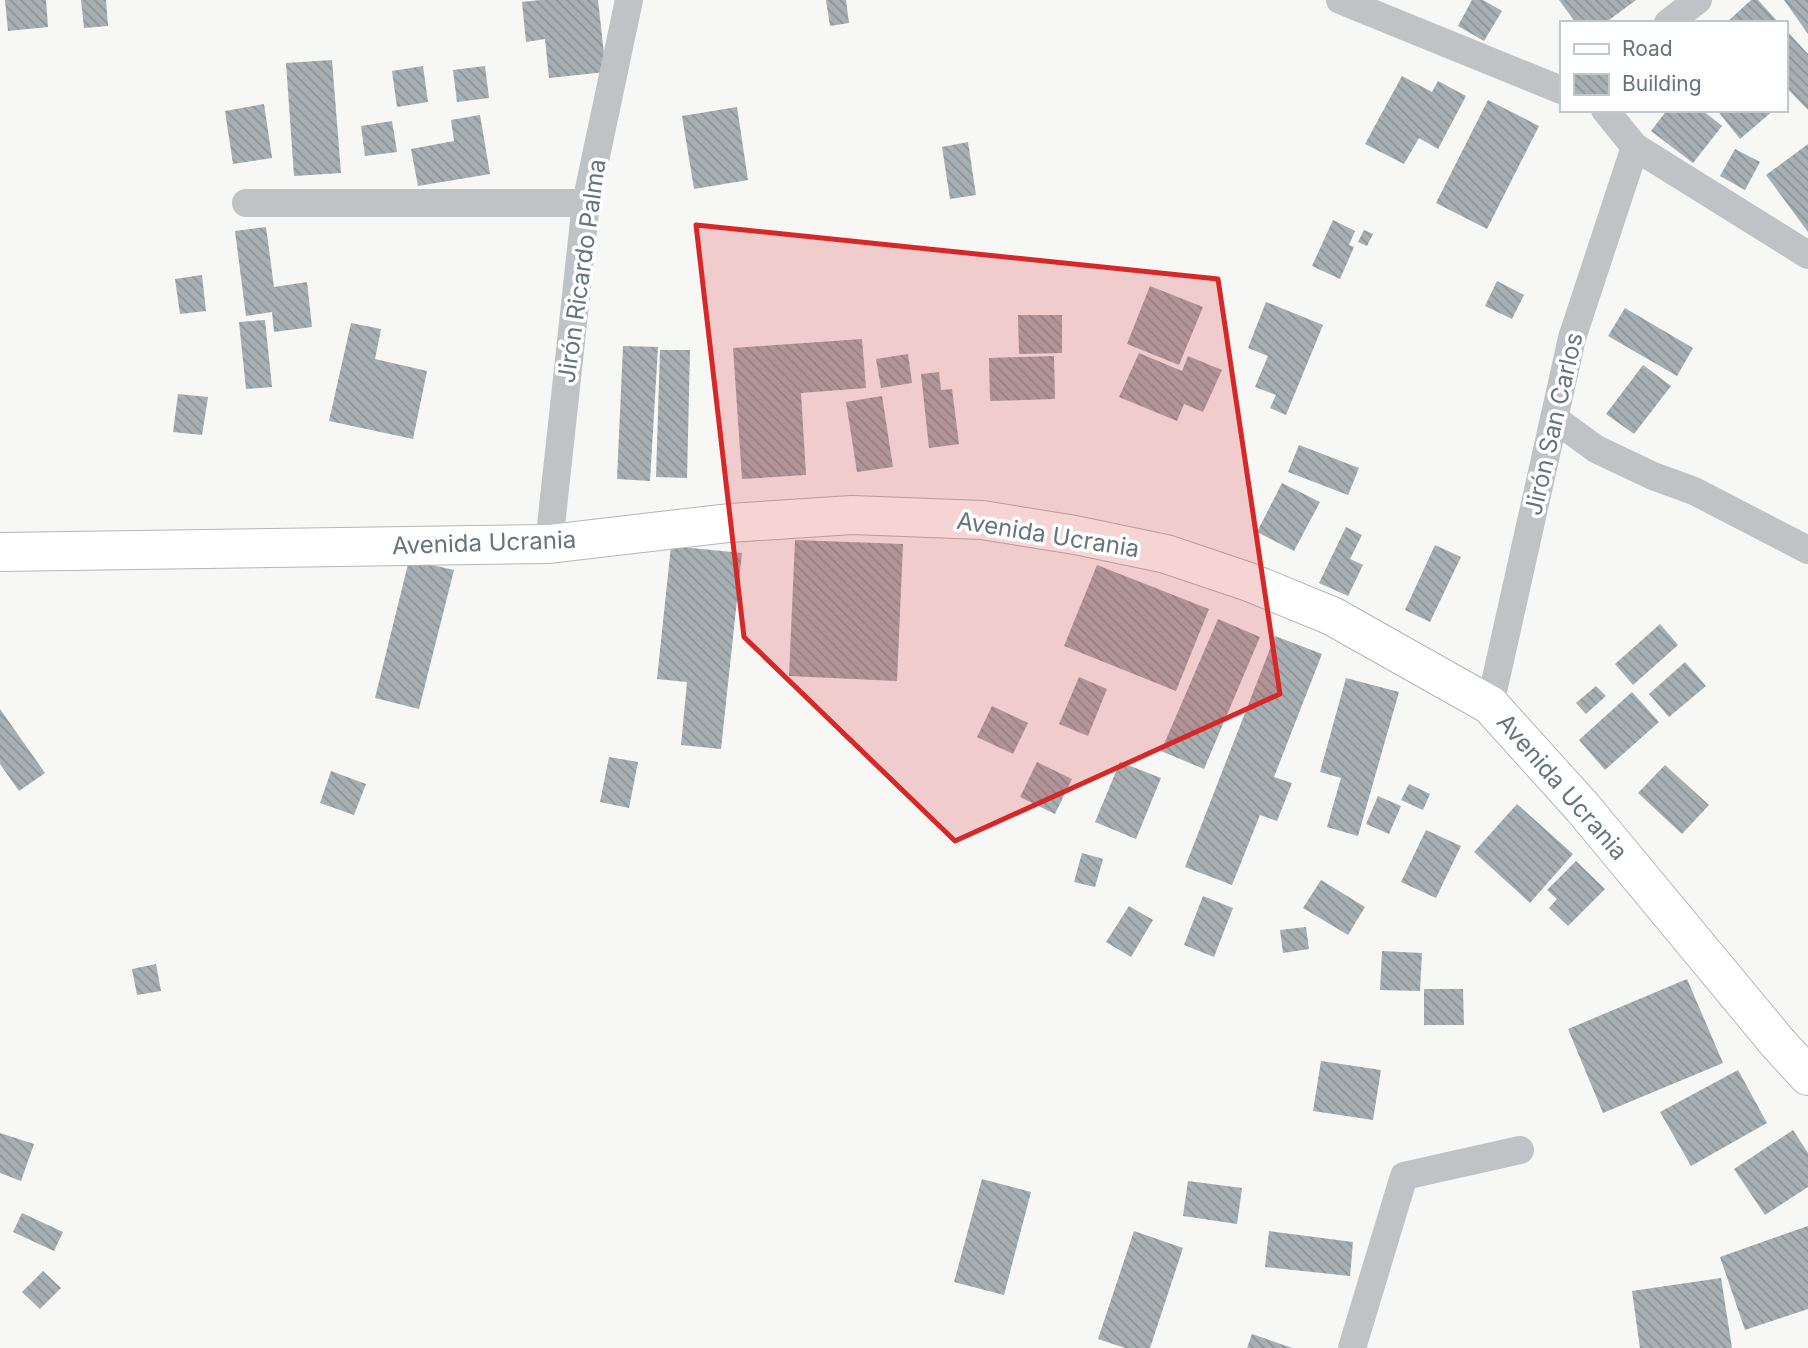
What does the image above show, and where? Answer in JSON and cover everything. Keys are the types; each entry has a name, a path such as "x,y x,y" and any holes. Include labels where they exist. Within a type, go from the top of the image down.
{"main road":[{"name":"Avenida Ucrania","path":"0,552 549,544 729,523 852,515 982,520 1075,535 1166,554 1249,582 1320,611 1490,705 1583,808 1808,1076"}],"street":[{"name":"Jirón Ricardo Palma","path":"549,544 586,203 629,0"},
{"path":"1340,0 1560,90"},
{"path":"1671,21 1698,0"},
{"path":"1607,112 1635,147 1808,255"},
{"name":"Jirón San Carlos","path":"1490,705 1572,338 1635,147"},
{"path":"246,202 586,203"},
{"path":"1555,419 1596,449 1653,476 1694,491 1808,550"},
{"path":"1352,1348 1404,1176 1520,1150"}],"highlighted area":[{"path":"696,225 1218,279 1280,694 955,841 744,637"}],"building":[{"path":"5,0 46,0 48,27 8,31"},
{"path":"81,0 106,0 108,26 84,28"},
{"path":"598,0 606,72 549,78 545,39 526,42 522,2"},
{"path":"826,0 846,0 849,23 830,26"},
{"path":"1472,0 1483,0 1502,11 1484,41 1458,26"},
{"path":"1559,0 1636,0 1608,21 1575,21"},
{"path":"1751,0 1758,0 1777,21 1728,21"},
{"path":"1784,0 1808,0 1808,34"},
{"path":"1787,31 1808,54 1808,110 1787,88"},
{"path":"332,60 341,173 294,176 286,63"},
{"path":"423,66 428,102 397,107 392,71"},
{"path":"485,66 489,98 457,102 453,70"},
{"path":"1402,76 1432,92 1438,81 1466,96 1438,149 1419,138 1404,164 1365,144"},
{"path":"1488,100 1539,126 1487,229 1436,203"},
{"path":"264,104 272,158 233,164 225,111"},
{"path":"737,107 748,180 694,189 682,116"},
{"path":"1665,112 1704,112 1722,126 1693,163 1651,131"},
{"path":"1719,112 1772,112 1740,139"},
{"path":"480,115 490,174 418,186 411,149 454,141 451,120"},
{"path":"392,121 397,152 365,156 361,126"},
{"path":"968,142 976,195 950,199 942,147"},
{"path":"1808,144 1808,232 1766,175"},
{"path":"1735,149 1760,162 1745,190 1720,176"},
{"path":"1333,220 1355,231 1349,245 1354,247 1340,279 1312,266"},
{"path":"266,227 274,287 307,282 312,327 274,332 272,312 246,316 235,231"},
{"path":"1364,230 1373,234 1367,246 1358,242"},
{"path":"202,275 206,311 180,314 175,279"},
{"path":"1497,281 1524,295 1512,319 1485,306"},
{"path":"1150,286 1203,307 1179,365 1127,344"},
{"path":"1266,302 1323,325 1286,415 1270,408 1276,395 1255,387 1268,356 1248,348"},
{"path":"1625,308 1693,348 1677,376 1608,336"},
{"path":"1018,315 1062,315 1062,353 1019,354"},
{"path":"265,320 272,387 246,389 239,322"},
{"path":"351,323 381,329 375,359 427,371 413,439 329,421"},
{"path":"862,339 866,388 801,393 806,475 742,479 733,348"},
{"path":"623,346 658,347 650,481 617,479"},
{"path":"660,350 690,350 687,478 656,477"},
{"path":"1139,353 1182,371 1188,356 1222,370 1203,412 1184,404 1177,421 1119,397"},
{"path":"908,354 912,383 881,388 876,359"},
{"path":"1054,356 1055,399 990,401 989,358"},
{"path":"1643,365 1671,386 1634,434 1606,414"},
{"path":"939,372 941,390 952,389 959,444 929,448 921,374"},
{"path":"178,394 208,397 202,435 173,432"},
{"path":"882,396 893,467 857,472 846,402"},
{"path":"1299,445 1359,468 1348,495 1288,472"},
{"path":"1282,483 1320,502 1294,551 1257,532"},
{"path":"1346,527 1362,535 1350,559 1363,565 1348,596 1319,583"},
{"path":"795,540 903,544 897,681 789,676"},
{"path":"1435,545 1461,557 1430,622 1405,610"},
{"path":"671,546 742,553 721,749 681,745 687,682 657,679"},
{"path":"409,560 454,570 419,709 375,698"},
{"path":"1097,565 1209,609 1176,691 1064,646"},
{"path":"1218,619 1260,637 1204,769 1161,751"},
{"path":"1660,624 1678,645 1633,685 1615,664"},
{"path":"1275,636 1322,654 1274,777 1292,783 1277,821 1260,815 1232,885 1185,867"},
{"path":"1685,662 1706,686 1669,717 1649,694"},
{"path":"1079,677 1107,689 1088,736 1059,724"},
{"path":"1346,678 1399,692 1358,836 1327,827 1341,778 1320,772"},
{"path":"1596,686 1606,696 1586,714 1576,703"},
{"path":"1632,692 1659,722 1605,770 1579,740"},
{"path":"992,706 1028,723 1013,754 977,737"},
{"path":"0,709 45,773 19,791 0,764"},
{"path":"609,757 638,762 629,808 600,802"},
{"path":"1037,762 1072,779 1055,814 1020,797"},
{"path":"1120,762 1161,778 1136,839 1095,822"},
{"path":"1665,765 1709,805 1682,834 1638,793"},
{"path":"331,771 366,784 354,815 320,803"},
{"path":"1409,784 1430,794 1423,810 1401,800"},
{"path":"1378,796 1401,806 1389,834 1366,824"},
{"path":"1517,804 1573,854 1530,903 1474,852"},
{"path":"1426,830 1461,846 1436,898 1401,882"},
{"path":"1082,853 1103,859 1095,887 1074,882"},
{"path":"1576,861 1605,889 1568,926 1549,908 1557,899 1547,890"},
{"path":"1321,880 1365,907 1348,935 1303,908"},
{"path":"1203,896 1233,908 1214,957 1184,945"},
{"path":"1129,906 1153,920 1131,957 1106,942"},
{"path":"1306,927 1309,949 1283,953 1280,930"},
{"path":"1382,951 1422,953 1420,991 1380,990"},
{"path":"156,964 161,991 137,995 132,969"},
{"path":"1687,979 1723,1063 1603,1113 1568,1029"},
{"path":"1424,989 1463,989 1464,1025 1424,1025"},
{"path":"1321,1061 1381,1070 1373,1120 1313,1111"},
{"path":"1738,1070 1767,1123 1691,1166 1660,1112"},
{"path":"1793,1130 1808,1153 1808,1187 1765,1215 1734,1169"},
{"path":"0,1133 34,1144 21,1181 0,1173"},
{"path":"982,1179 1031,1192 1004,1295 954,1282"},
{"path":"1188,1181 1242,1188 1237,1224 1183,1216"},
{"path":"22,1213 63,1232 54,1251 13,1232"},
{"path":"1808,1226 1808,1309 1745,1330 1720,1257"},
{"path":"1134,1231 1183,1248 1150,1348 1125,1348 1098,1339"},
{"path":"1269,1231 1353,1242 1350,1276 1265,1267"},
{"path":"43,1271 61,1288 40,1309 22,1292"},
{"path":"1721,1278 1732,1348 1640,1348 1632,1291"},
{"path":"1252,1334 1292,1348 1247,1348"}]}
